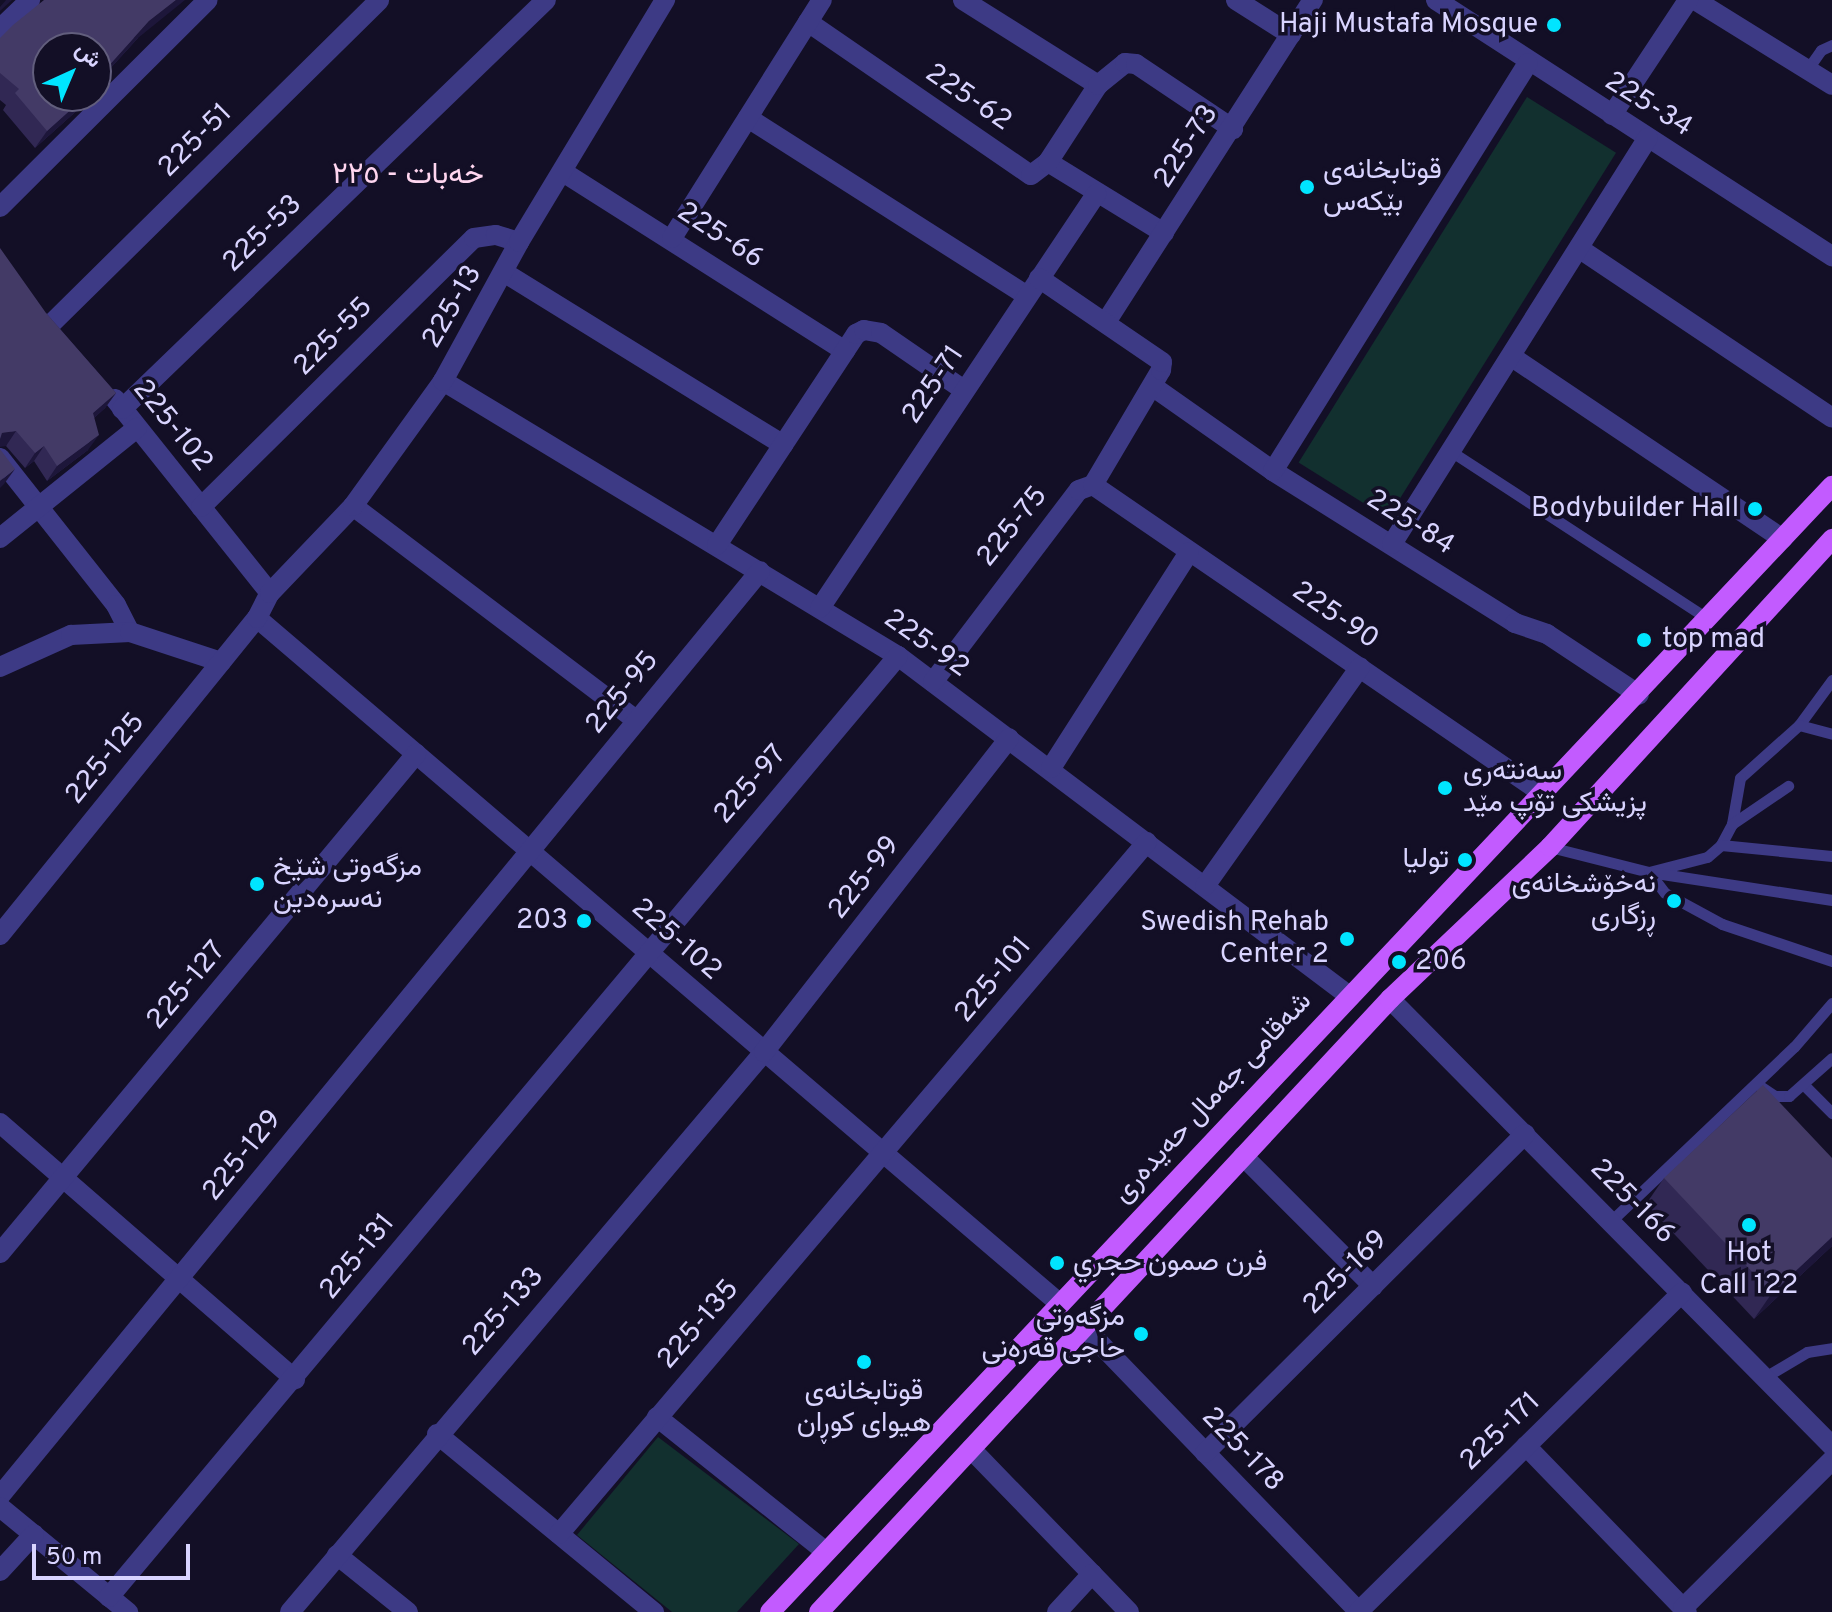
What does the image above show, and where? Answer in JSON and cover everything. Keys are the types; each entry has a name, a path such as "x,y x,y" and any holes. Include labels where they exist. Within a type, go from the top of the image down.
{"main road":[{"name":"شەقامی جەمال حەیدەری","path":"770,1612 1348,995 1545,795 1832,486"},
{"path":"804,1576 824,1607 1390,999 1550,847 1832,539"}],"street":[{"path":"0,29 30,0"},
{"path":"0,207 208,0"},
{"name":"225-51","path":"35,300 58,328 379,0"},
{"name":"225-53","path":"122,409 546,0"},
{"name":"225-13","path":"257,618 270,593 353,506 443,381 505,273 519,242 665,0"},
{"path":"672,238 822,0"},
{"path":"963,0 1098,85"},
{"path":"1236,0 1291,35"},
{"name":"225-73","path":"1106,322 1233,129 1313,0"},
{"name":"225-34","path":"1436,0 1528,63 1832,256"},
{"path":"1612,115 1688,0"},
{"path":"1695,0 1832,85"},
{"name":"225-62","path":"808,22 1032,175 1048,162"},
{"path":"1164,233 1048,162 1098,85 1125,63 1136,64 1233,129"},
{"path":"1273,471 1528,63"},
{"path":"748,118 1027,296"},
{"path":"1392,544 1648,138"},
{"name":"225-66","path":"563,172 850,342"},
{"name":"225-71","path":"820,608 1096,194"},
{"name":"225-55","path":"201,507 474,238 496,235 519,242"},
{"path":"1580,249 1832,418"},
{"path":"505,273 783,445"},
{"path":"1039,278 1106,322"},
{"name":"225-84","path":"1106,322 1162,362 1158,379 1273,471 1530,632 1547,634 1639,695"},
{"path":"717,545 850,342 881,333 964,390"},
{"path":"1512,357 1783,539"},
{"name":"225-75","path":"933,682 1079,490 1093,485 1158,379"},
{"name":"225-92","path":"443,381 898,656 1051,768 1348,995"},
{"name":"225-102","path":"103,384 270,593"},
{"path":"0,538 137,428"},
{"path":"0,458 116,605 130,632"},
{"name":"225-90","path":"1093,485 1545,795"},
{"path":"353,506 637,721"},
{"path":"1051,768 1189,552"},
{"name":"225-95","path":"530,851 760,571"},
{"name":"225-102","path":"257,618 1059,1303"},
{"name":"225-125","path":"0,935 257,618"},
{"path":"0,667 71,635 130,632 221,662"},
{"name":"225-97","path":"646,951 898,656"},
{"path":"1205,886 1360,667"},
{"name":"225-99","path":"764,1052 1009,738"},
{"name":"225-127","path":"0,1253 416,754"},
{"name":"225-101","path":"884,1154 1147,842"},
{"name":"225-129","path":"0,1496 530,851"},
{"name":"225-131","path":"109,1597 295,1379 646,951"},
{"name":"225-166","path":"1390,999 1832,1446"},
{"name":"225-133","path":"290,1612 437,1434 764,1052"},
{"path":"0,1123 295,1379"},
{"name":"225-169","path":"1205,1453 1525,1134"},
{"name":"225-135","path":"559,1534 884,1154"},
{"path":"1243,1156 1373,1286"},
{"name":"225-171","path":"1358,1612 1682,1293"},
{"name":"225-178","path":"1084,1327 1358,1612"},
{"path":"657,1417 826,1552"},
{"path":"437,1434 654,1612"},
{"path":"1526,1446 1685,1610 1832,1460"},
{"path":"971,1449 1129,1612"},
{"path":"0,1507 128,1612"},
{"path":"0,1571 34,1534"},
{"path":"337,1555 408,1612"},
{"path":"1057,1612 1092,1574"}],"lane":[{"path":"1807,70 1821,50 1832,45"},
{"path":"1452,452 1707,618"},
{"path":"1649,872 1707,857 1721,845 1732,824 1740,778 1799,725 1832,680"},
{"path":"1799,725 1832,734"},
{"path":"1732,824 1788,786"},
{"path":"1721,845 1832,856"},
{"path":"1550,847 1649,872 1832,900"},
{"path":"1649,872 1665,893 1722,924 1832,961"},
{"path":"1611,1221 1756,1084 1832,1003"},
{"path":"1756,1084 1782,1098 1804,1085 1832,1058"},
{"path":"1804,1085 1832,1113"},
{"path":"1765,1377 1807,1352 1832,1348"}],"green space":[{"path":"1527,97 1616,153 1388,518 1299,463"},
{"path":"658,1437 799,1544 737,1612 672,1612 577,1535"}],"building":[{"path":"44,0 176,0 149,21 112,62 112,32 32,32 32,112 68,112 47,131 15,93 19,89 0,73 0,38"},
{"path":"0,248 46,313 116,393 93,413 99,435 57,466 44,446 35,453 16,431 2,433 0,439"},
{"path":"0,449 15,469 0,481"},
{"name":"Hot Call 122","path":"1763,1085 1832,1158 1832,1237 1772,1293 1664,1178"}],"place":[{"name":"Haji Mustafa Mosque","path":"1554,25"},
{"name":"قوتابخانەی بێكه‌س","path":"1307,187"},
{"name":"Bodybuilder Hall","path":"1755,509"},
{"name":"top mad","path":"1644,640"},
{"name":"سەنتەری پزیشکی تۆپ مێد","path":"1445,788"},
{"name":"تولیا","path":"1465,860"},
{"name":"مزگه‌وتی شێخ نه‌سرەدین","path":"257,884"},
{"name":"نەخۆشخانەی ڕزگاری","path":"1674,901"},
{"name":"203","path":"584,921"},
{"name":"Swedish Rehab Center 2","path":"1347,939"},
{"name":"206","path":"1399,962"},
{"name":"Hot Call 122","path":"1749,1225"},
{"name":"فرن صمون حجري","path":"1057,1263"},
{"name":"مزگەوتی حاجی قەرەنی","path":"1141,1334"},
{"name":"قوتابخانەی هیوای کوڕان","path":"864,1362"}],"district":[{"name":"خەبات - ٢٢٥","path":"408,176"}]}
